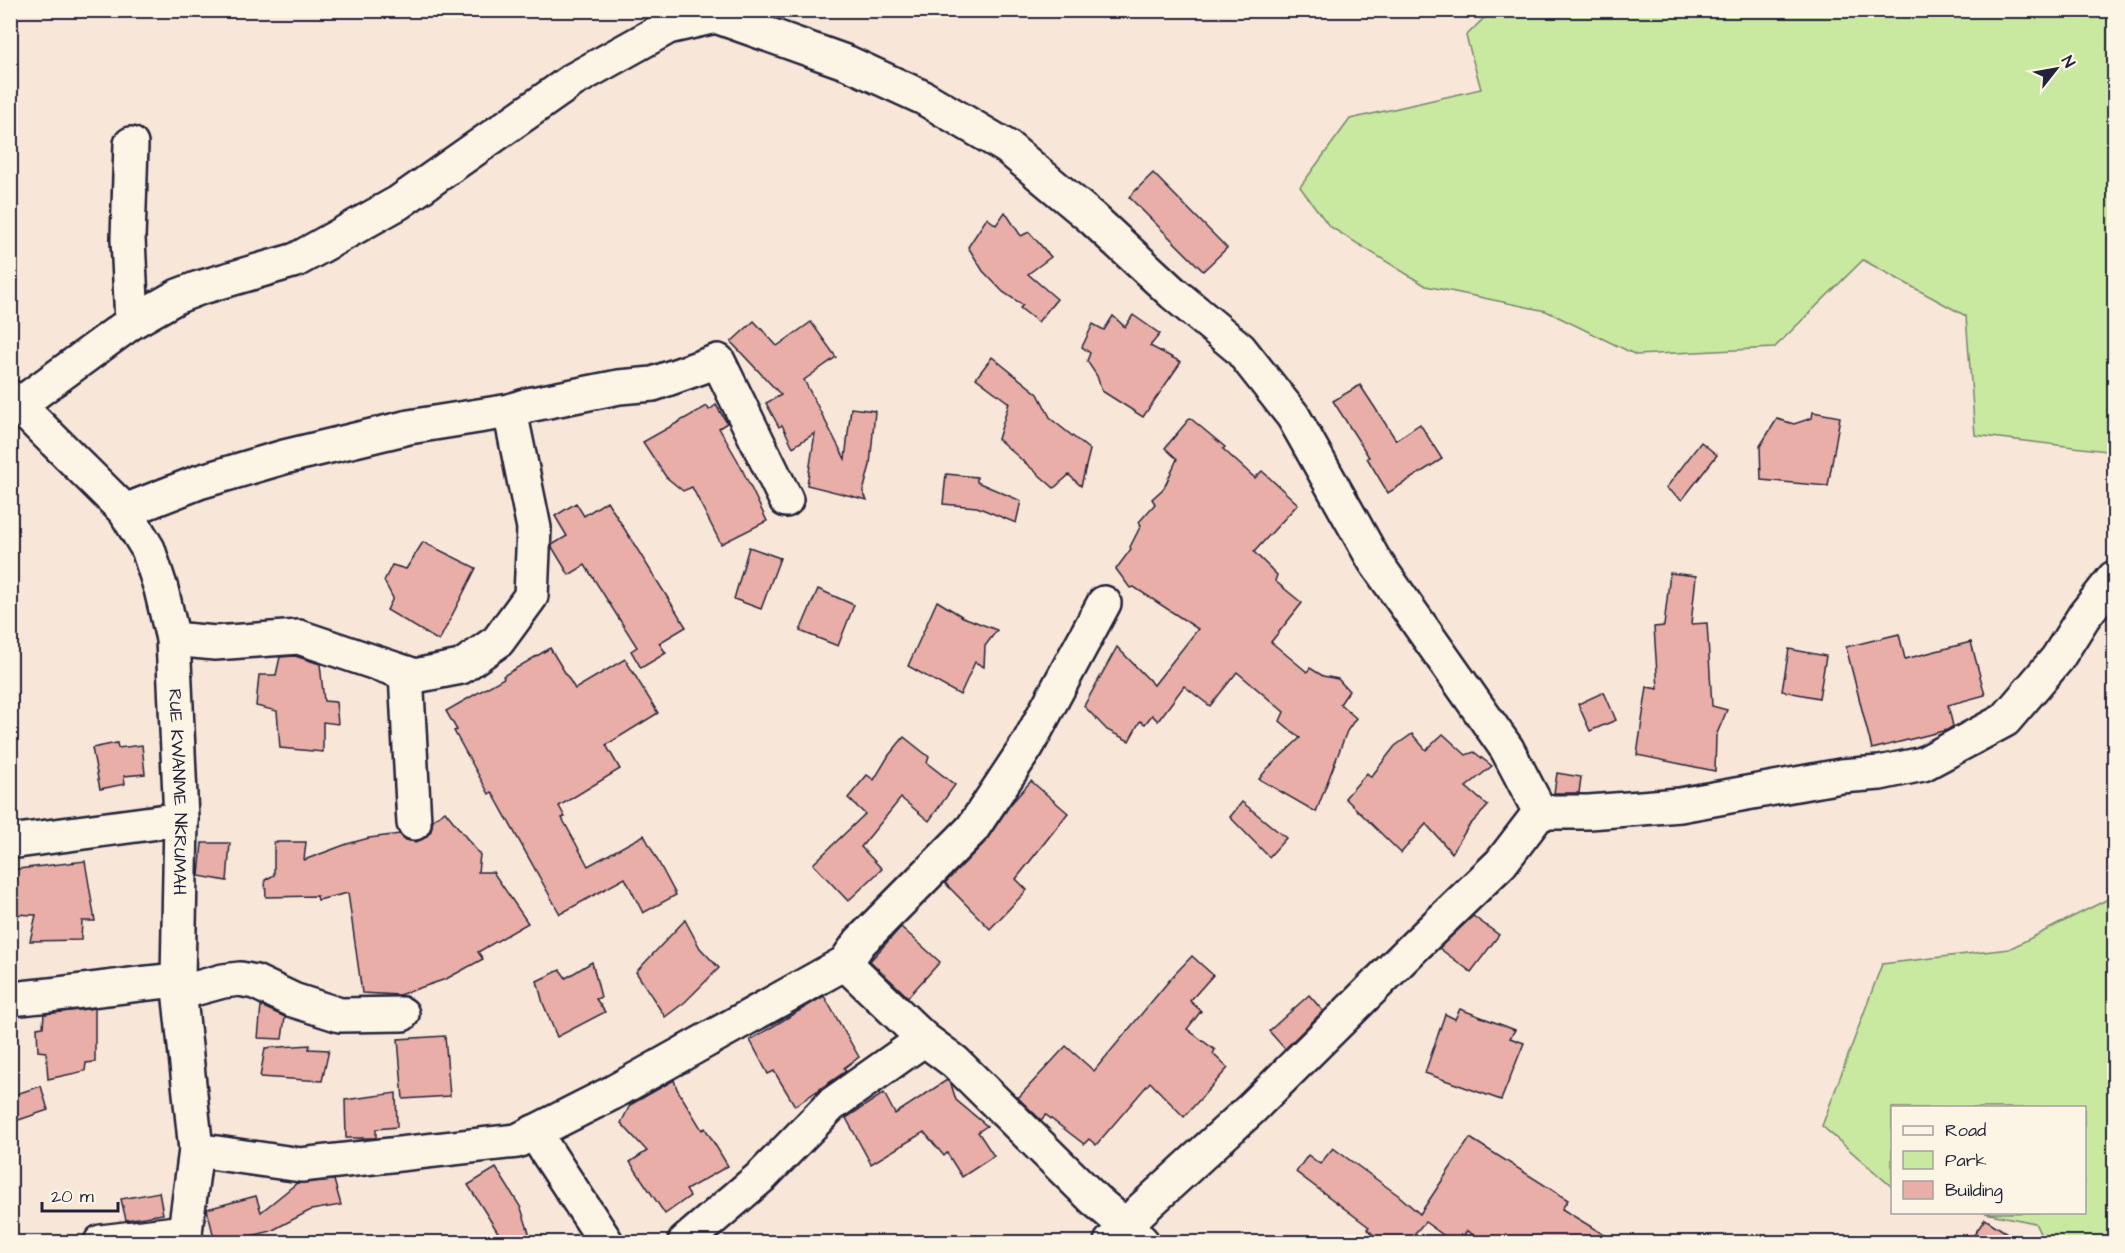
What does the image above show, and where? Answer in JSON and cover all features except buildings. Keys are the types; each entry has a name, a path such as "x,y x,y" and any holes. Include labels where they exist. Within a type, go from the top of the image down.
{"street":[{"path":"15,400 132,322 178,296 296,260 398,203 573,80 668,27 717,14 848,63 924,98 1007,147 1240,349 1293,416 1374,560 1507,749 1540,812"},
{"path":"131,144 128,239 132,322"},
{"path":"125,511 199,482 284,456 409,427 510,411 596,391 653,384 718,361 786,500"},
{"name":"RUE KWANME NKRUMAH","path":"15,400 125,511 148,549 161,589 173,639 181,819 178,980 196,1150 185,1237"},
{"path":"173,639 215,643 299,637 416,676 461,667 498,641 531,596 534,528 510,411"},
{"path":"1540,812 1588,812 1680,805 1808,784 1841,776 1880,773 1923,764 2005,720 2057,659 2084,616 2115,578"},
{"path":"196,1150 301,1165 517,1141 612,1093 845,963 860,942 972,829 1028,746 1104,603"},
{"path":"406,673 414,823"},
{"path":"845,963 924,1039 955,1062 1095,1200 1127,1237 1141,1210 1251,1109 1501,863 1540,812"},
{"path":"10,842 181,819"},
{"path":"10,999 178,980 186,992 223,981 240,979 255,982 293,1000 340,1015 402,1014"},
{"path":"685,1242 762,1176 831,1105 924,1039"},
{"path":"534,1132 606,1242"},
{"path":"101,1242 185,1237"}],"green space":[{"path":"1491,11 2114,11 2114,452 1975,435 1966,316 1863,260 1774,348 1636,355 1546,311 1426,286 1329,226 1300,187 1350,119 1481,89 1466,36"},
{"path":"2114,896 2114,1242 2044,1242 2035,1223 1990,1214 2086,1214 2086,1106 1891,1106 1891,1186 1822,1126 1882,964 2009,949"}]}
